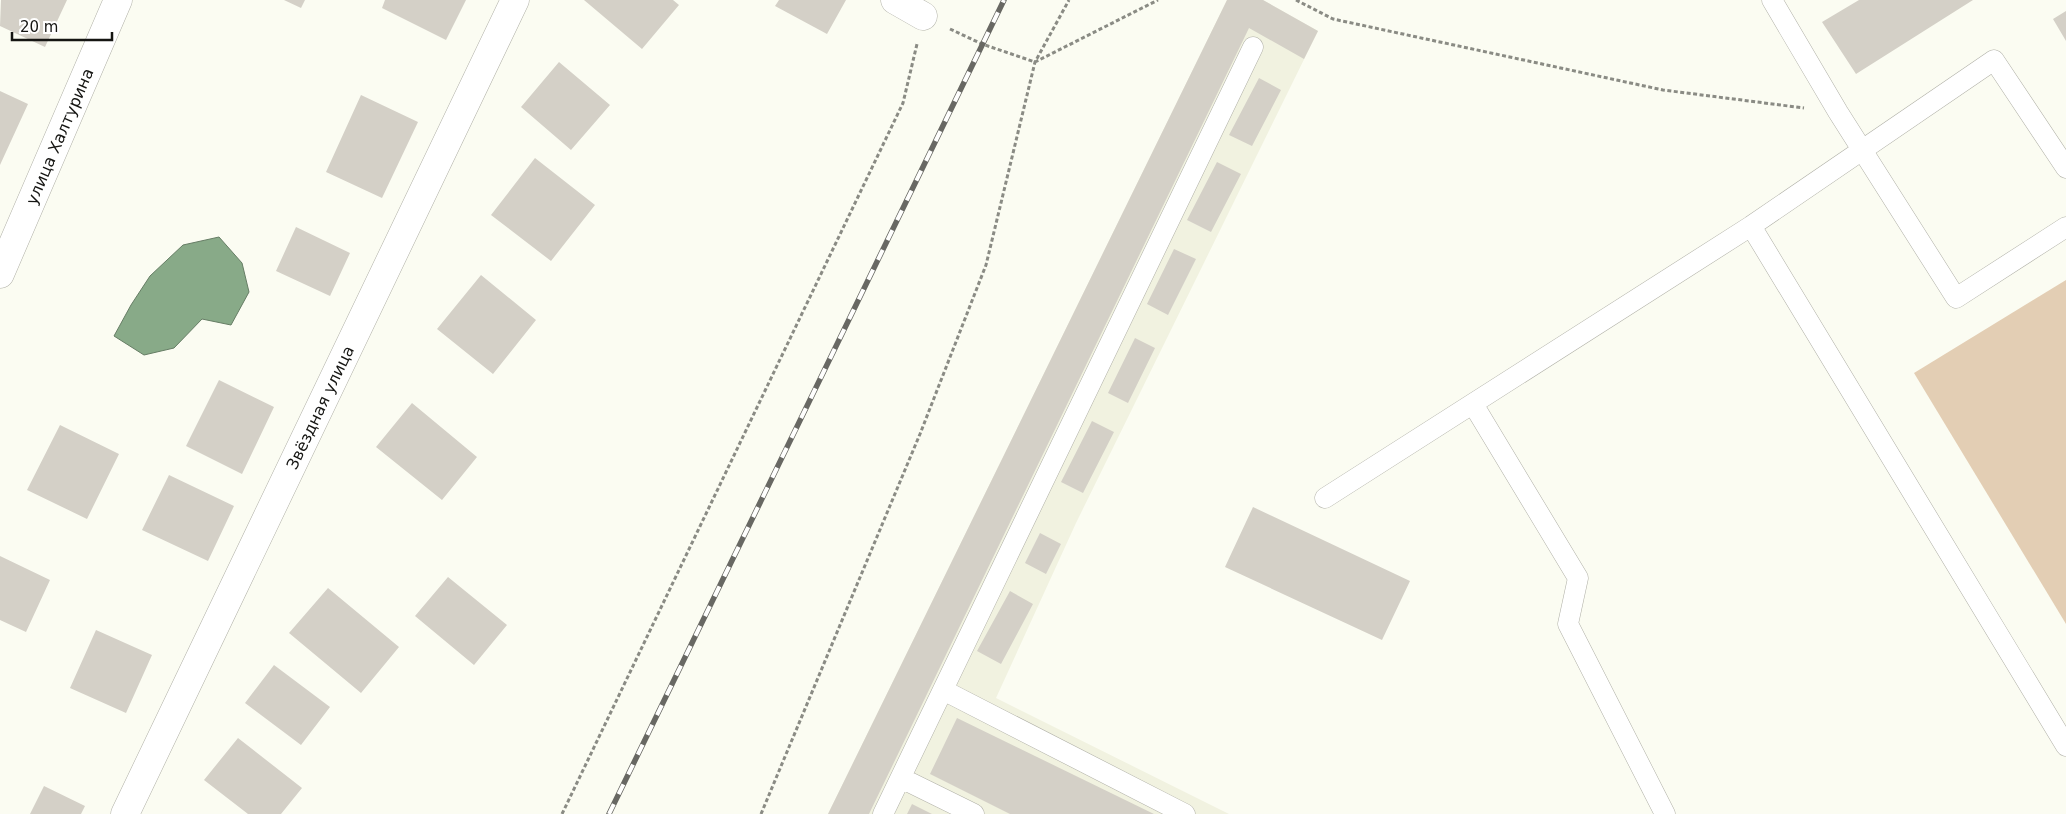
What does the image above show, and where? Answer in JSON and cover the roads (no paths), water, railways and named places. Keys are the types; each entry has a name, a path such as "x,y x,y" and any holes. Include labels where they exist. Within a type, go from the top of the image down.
{"street":[{"name":"улица Халтурина","path":"0,274 118,0"},
{"name":"Звёздная улица","path":"125,814 515,0"},
{"path":"895,0 923,16"}],"lane":[{"path":"1772,0 1838,112 1956,298 2066,227"},
{"path":"883,814 1253,48"},
{"path":"1326,498 1752,226 1994,60 2066,168"},
{"path":"1752,226 2066,746"},
{"path":"1473,404 1578,578 1568,624 1665,814"},
{"path":"943,690 1185,814"},
{"path":"901,778 974,814"}],"railway":[{"path":"609,814 1004,0"}]}
